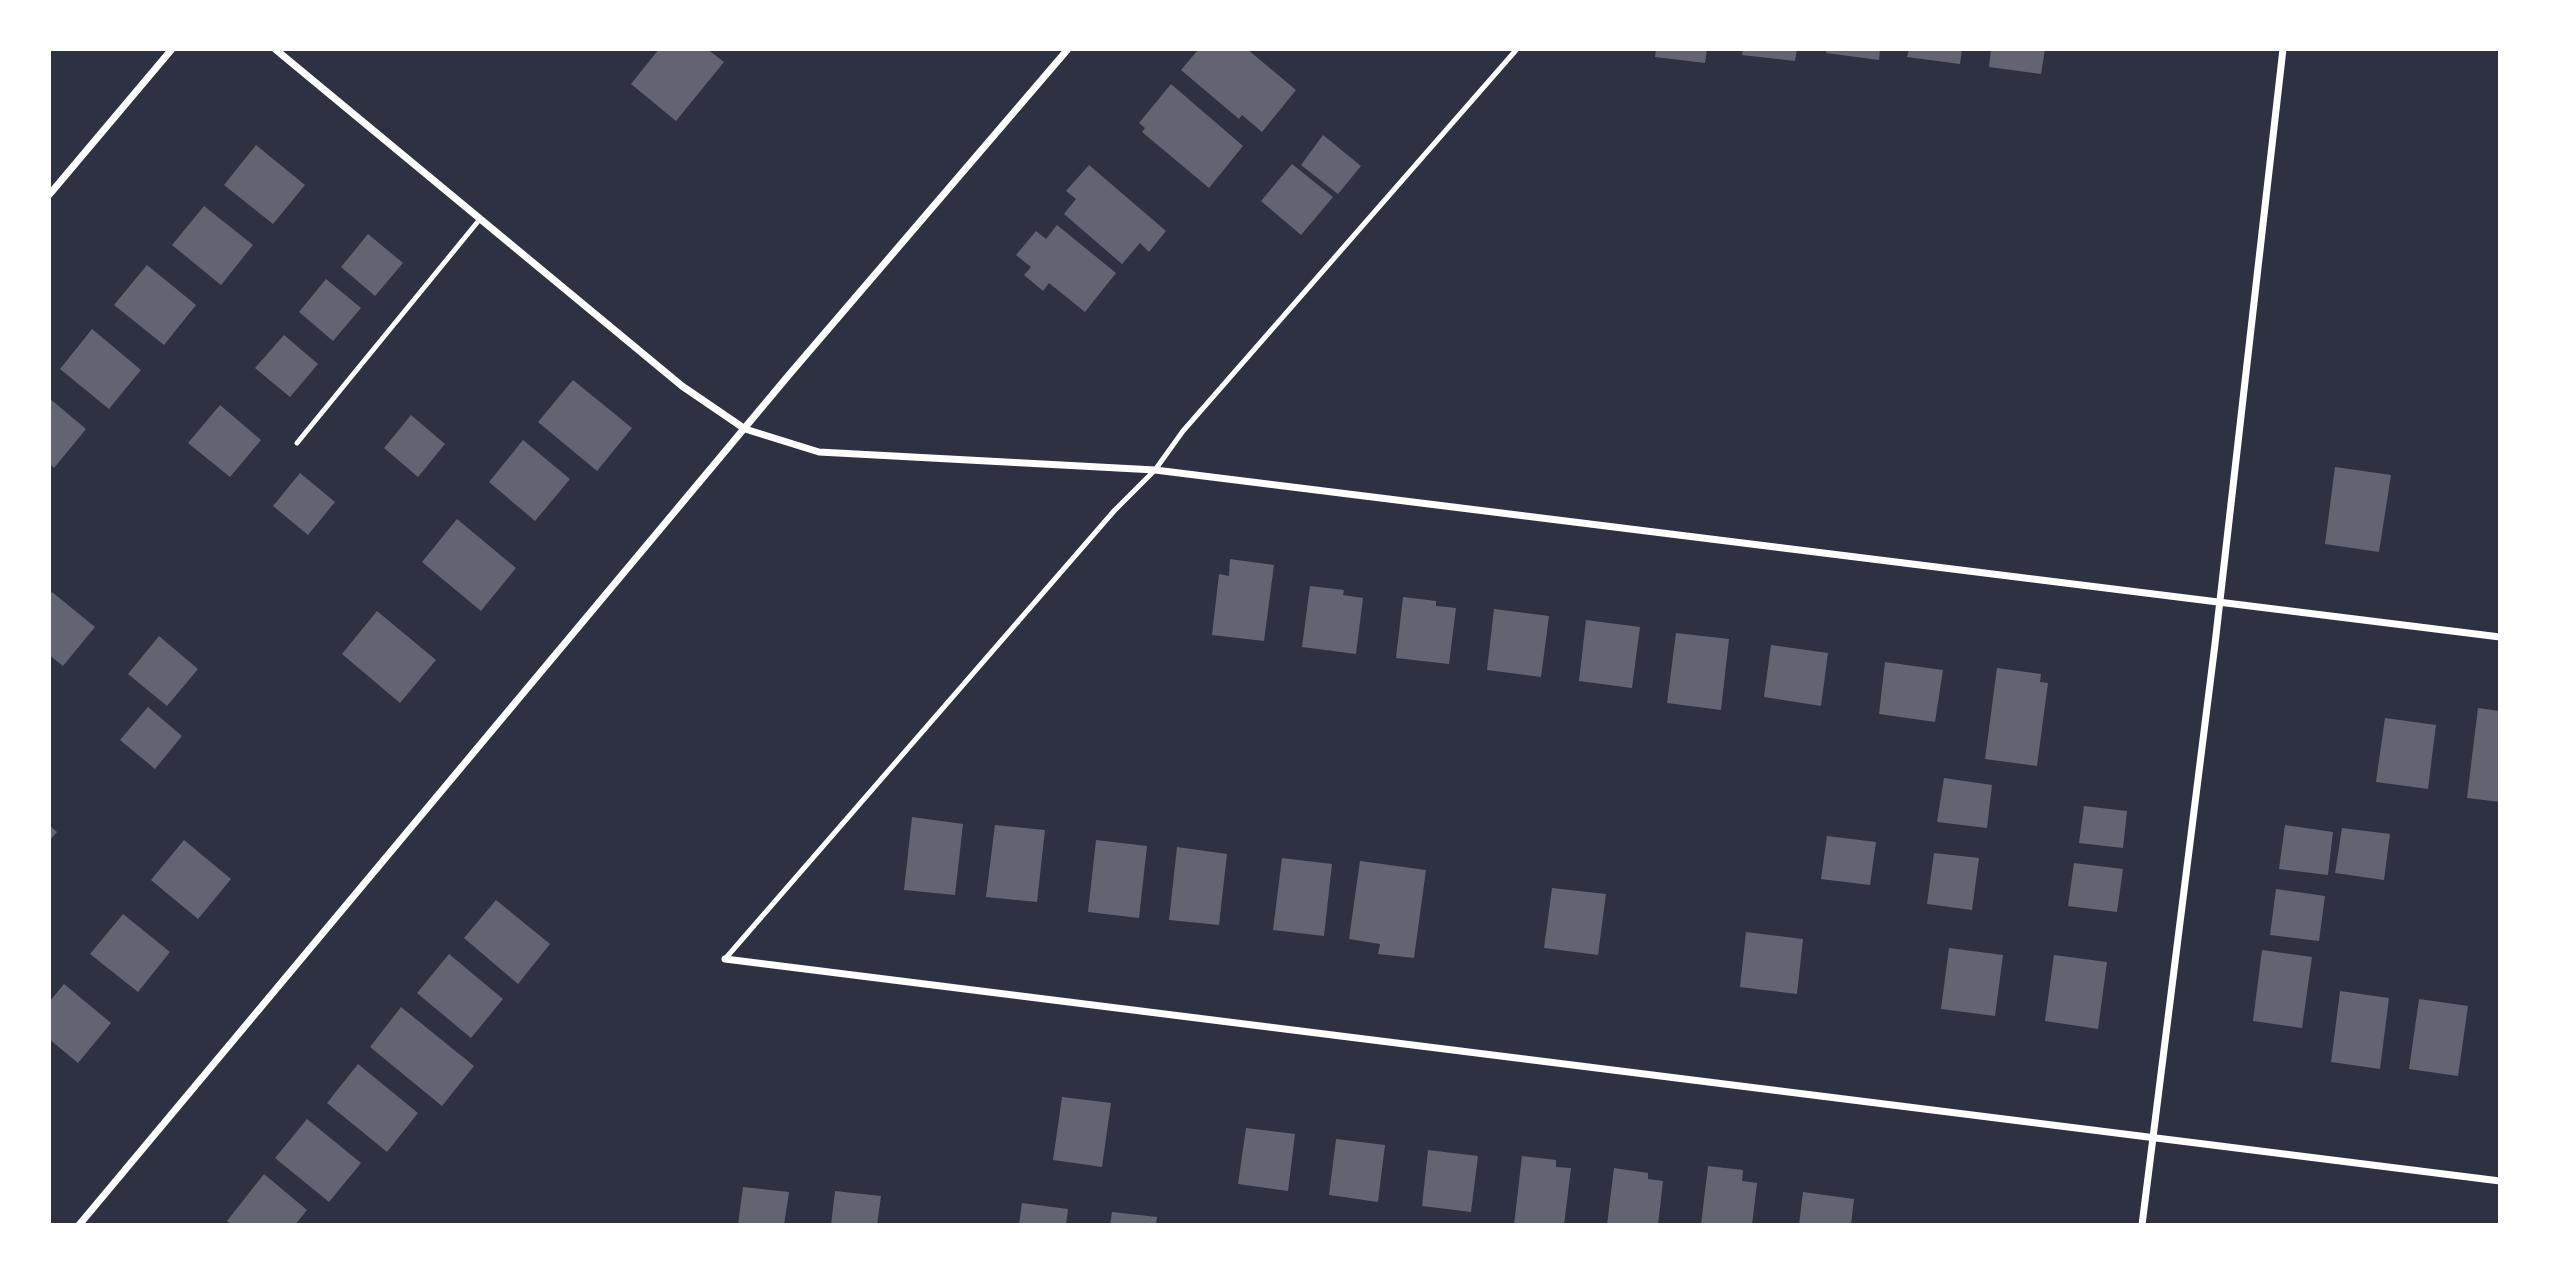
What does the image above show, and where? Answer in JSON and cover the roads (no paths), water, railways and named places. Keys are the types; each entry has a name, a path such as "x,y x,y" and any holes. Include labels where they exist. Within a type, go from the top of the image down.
{"street":[{"path":"49,195 172,49"},
{"path":"275,49 682,386 745,429 819,452 1155,470 2500,636"},
{"path":"79,1225 788,376 1068,49"},
{"path":"2142,1225 2220,601 2283,49"},
{"path":"725,960 2500,1181"}],"lane":[{"path":"725,960 1114,511 1155,470 1183,431 1517,49"},
{"path":"297,443 480,219"}]}
